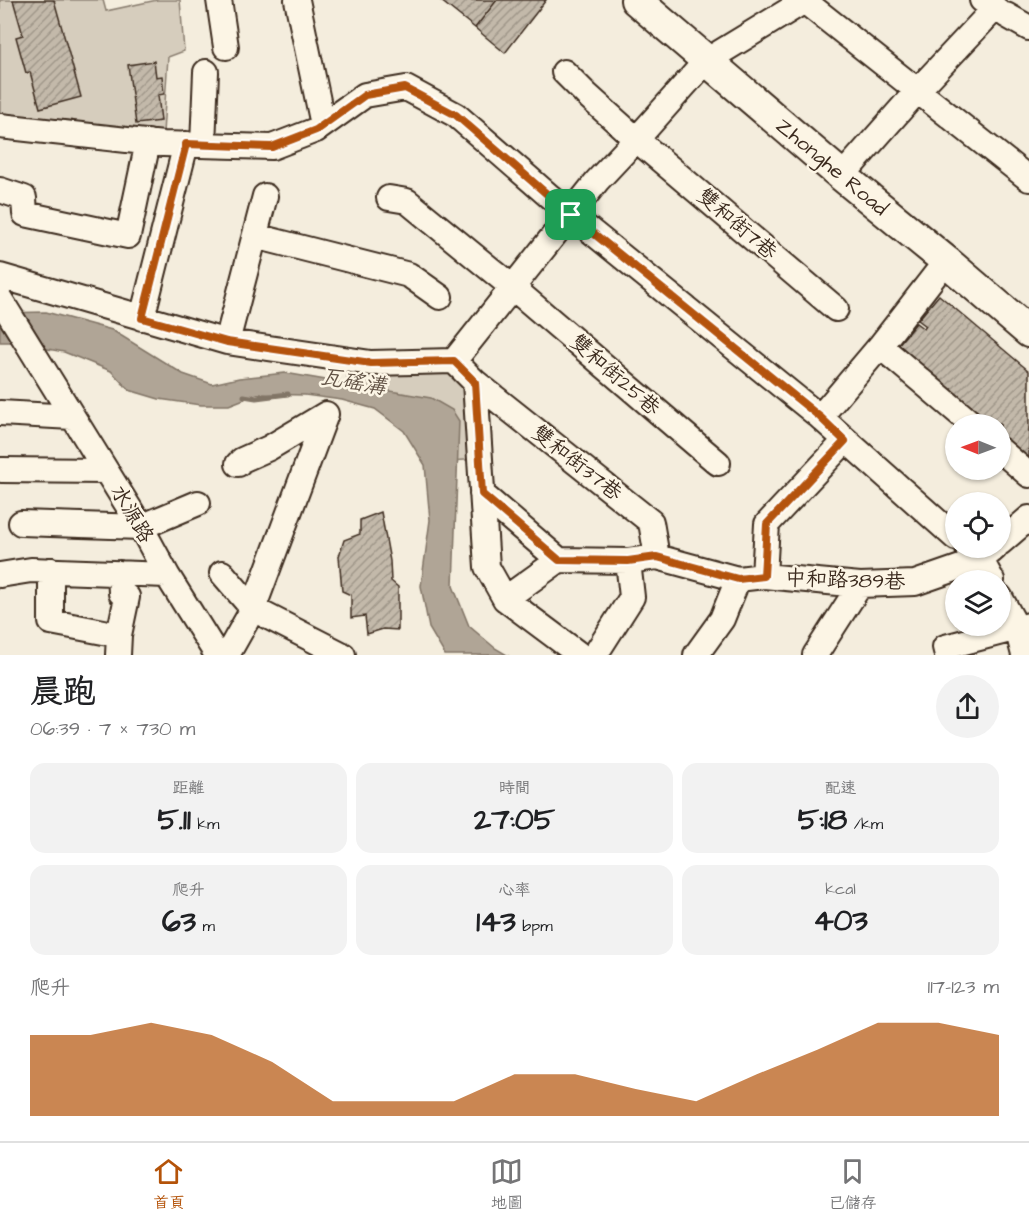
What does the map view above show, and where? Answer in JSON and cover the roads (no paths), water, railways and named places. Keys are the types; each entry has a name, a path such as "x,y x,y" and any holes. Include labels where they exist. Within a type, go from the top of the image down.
{"main road":[{"name":"Zhonghe Road","path":"636,0 1029,332"}],"street":[{"path":"219,0 226,47"},
{"path":"297,0 323,124"},
{"path":"0,276 227,342 371,363 454,361 597,181 637,140 706,61 804,0 1029,179"},
{"path":"842,176 995,8 1029,28"},
{"path":"142,318 195,145 206,72"},
{"name":"雙和街7巷","path":"564,72 637,140 836,309"},
{"path":"0,126 148,142 272,147 316,130 365,95 405,88 456,115 571,215 820,417 945,528"},
{"path":"0,190 24,198 25,213 128,236 148,142"},
{"path":"227,342 265,196"},
{"name":"雙和街25巷","path":"389,198 407,201 512,287 718,463"},
{"path":"255,236 409,275 440,297"},
{"path":"820,417 880,346 946,261"},
{"name":"水源路","path":"0,300 141,527 167,575 217,655"},
{"path":"880,346 960,414"},
{"name":"雙和街37巷","path":"454,361 475,382 651,522 657,557"},
{"path":"475,382 487,567 505,599 580,655"},
{"path":"0,412 72,417"},
{"path":"227,655 253,609 326,414 238,464"},
{"path":"764,576 767,524 845,441"},
{"path":"1011,459 1029,475"},
{"path":"1,470 106,471"},
{"path":"482,494 559,560 505,599"},
{"path":"21,523 141,527 198,503"},
{"path":"1011,534 1029,518"},
{"name":"中和路389巷","path":"559,560 628,561 657,557 738,579 764,576 860,585 915,583 984,559"},
{"path":"595,655 632,597 628,561"},
{"path":"0,575 31,570 51,570 167,575"},
{"path":"51,570 51,622 118,645 127,597 121,593 120,573"},
{"path":"222,573 253,609 344,655"},
{"path":"696,655 722,619 738,579"},
{"path":"815,655 860,585"},
{"path":"1011,611 1023,627 1023,655"},
{"path":"947,655 945,647 1023,627"}],"waterway":[{"name":"瓦磘溝","path":"244,396 256,398 288,394"}]}
